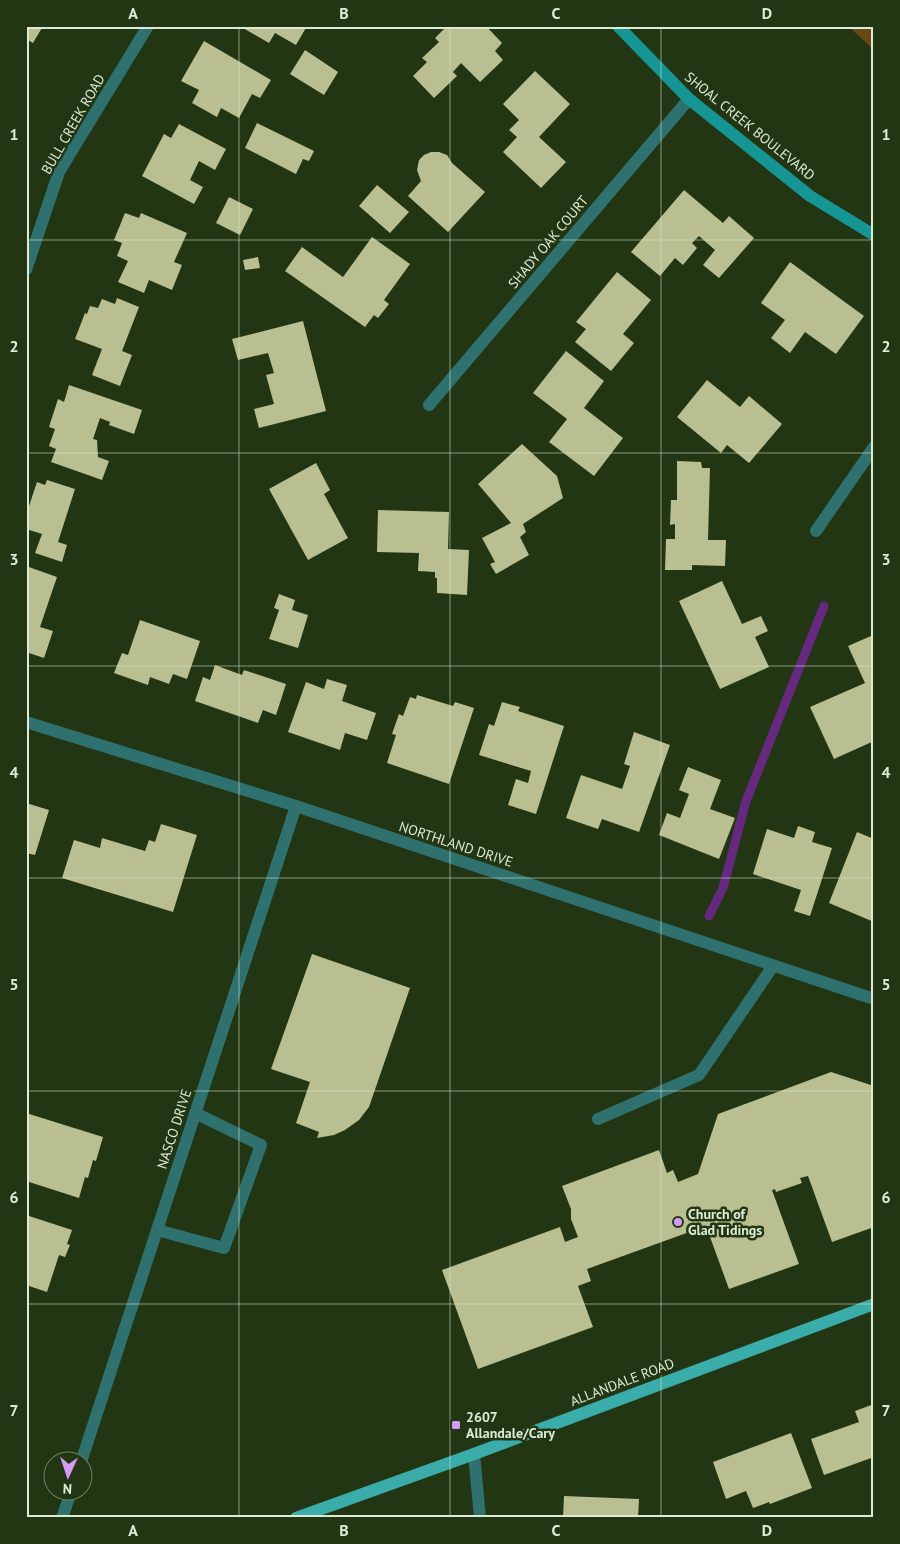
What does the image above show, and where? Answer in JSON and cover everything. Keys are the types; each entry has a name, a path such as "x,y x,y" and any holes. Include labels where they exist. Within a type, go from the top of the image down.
{"main road":[{"name":"ALLANDALE ROAD","path":"296,1518 474,1454 874,1304"}],"street":[{"name":"BULL CREEK ROAD","path":"26,270 59,172 148,26"},
{"name":"SHOAL CREEK BOULEVARD","path":"618,26 689,99 810,196 874,235"},
{"name":"SHADY OAK COURT","path":"429,405 689,99"},
{"path":"816,531 874,447"},
{"name":"NORTHLAND DRIVE","path":"26,722 296,806 874,999"},
{"name":"NASCO DRIVE","path":"84,1452 296,806"},
{"path":"598,1119 699,1075 773,966"},
{"path":"157,1230 224,1248 261,1145 195,1113"},
{"path":"474,1454 480,1518"},
{"path":"62,1518 68,1502"}],"shaded area":[{"path":"848,26 874,26 874,50"}],"building":[{"path":"26,26 43,26 33,43 26,39"},
{"path":"245,26 307,26 296,45 275,33 269,43 243,28"},
{"path":"447,26 486,26 502,43 495,51 503,60 480,82 461,63 453,72 457,76 434,98 413,76 427,62 422,58 439,42 435,38"},
{"path":"204,41 271,80 260,98 252,94 239,118 221,108 217,117 192,103 199,90 181,81"},
{"path":"305,50 338,72 324,95 290,74"},
{"path":"535,71 570,104 539,137 566,162 541,188 503,152 517,137 509,130 519,120 503,104"},
{"path":"257,123 314,151 309,161 303,159 296,174 245,148"},
{"path":"179,124 226,149 215,170 199,161 190,180 203,187 194,204 142,176 164,134 171,138"},
{"path":"431,152 447,155 452,163 485,192 448,232 408,196 421,181 417,170 419,160"},
{"path":"377,185 409,212 390,233 359,206"},
{"path":"684,190 723,223 729,216 754,238 719,278 703,265 715,250 699,236 692,243 697,248 683,265 675,258 660,276 631,252"},
{"path":"229,197 253,209 240,235 216,223"},
{"path":"125,213 139,218 141,213 187,233 174,262 182,265 172,290 149,280 144,293 118,282 128,261 117,256 122,243 114,240"},
{"path":"372,237 410,264 384,300 389,304 378,318 374,315 365,327 285,271 302,247 343,277"},
{"path":"258,257 260,268 245,270 243,260"},
{"path":"790,262 864,316 836,354 805,332 790,353 771,338 785,320 761,303"},
{"path":"617,272 651,300 623,334 634,343 611,371 575,342 586,329 576,322"},
{"path":"117,298 139,307 122,351 132,355 120,386 92,375 102,349 75,339 85,313 87,314 90,306 98,308 102,299 115,304"},
{"path":"303,321 326,411 259,428 254,409 274,404 266,375 274,373 268,353 238,360 232,339"},
{"path":"566,351 604,381 584,408 623,438 594,476 549,442 567,419 533,393"},
{"path":"707,380 740,407 749,396 782,424 749,463 727,445 721,453 677,417"},
{"path":"69,385 142,410 134,434 109,425 110,422 100,418 93,439 97,440 98,457 109,461 102,480 51,462 56,449 49,446 55,429 49,427 58,399 64,402"},
{"path":"522,444 557,476 563,498 523,524 526,532 520,537 529,555 496,574 490,564 495,562 482,538 511,523 478,484"},
{"path":"677,461 701,462 702,468 710,468 708,540 726,540 725,566 692,565 692,570 665,570 666,539 675,539 675,524 670,525 671,500 677,500"},
{"path":"316,463 330,490 324,494 348,538 308,560 269,489"},
{"path":"47,480 75,489 58,542 67,545 62,562 35,553 42,534 26,529 26,509 28,509 37,482 45,485"},
{"path":"378,510 449,512 448,549 469,550 467,595 437,593 435,572 418,571 419,553 377,552"},
{"path":"26,566 57,577 40,627 53,631 44,658 26,652"},
{"path":"722,581 742,624 761,616 768,631 755,637 769,667 720,689 679,601"},
{"path":"279,594 295,600 292,610 308,615 298,648 269,639 279,610 274,608"},
{"path":"140,620 200,641 187,679 173,674 169,684 150,677 148,685 114,673 122,653 128,655"},
{"path":"871,636 874,641 874,741 834,759 810,707 865,683 848,646"},
{"path":"215,665 242,675 244,670 286,684 276,715 263,710 258,723 195,701 203,677 210,680"},
{"path":"327,679 347,685 342,701 376,713 367,740 345,733 340,750 288,732 306,682 324,689"},
{"path":"417,695 453,706 455,702 474,708 449,784 387,763 396,735 392,734 399,714 403,716 410,697 416,699"},
{"path":"502,702 520,707 518,711 564,726 536,814 508,805 516,779 528,783 531,771 479,755 489,724 494,726"},
{"path":"634,732 670,745 639,832 602,819 598,829 566,818 581,775 622,789 630,766 624,764"},
{"path":"688,767 721,780 710,809 735,818 719,859 659,835 667,813 680,818 689,794 679,790"},
{"path":"26,803 49,810 35,855 26,853"},
{"path":"161,824 197,835 173,912 62,878 74,840 100,848 102,838 145,851 149,840 155,842"},
{"path":"798,826 815,832 812,842 832,848 810,916 794,911 801,890 753,874 767,829 794,838"},
{"path":"857,832 874,839 874,922 829,903"},
{"path":"312,954 410,988 369,1107 359,1120 345,1130 334,1135 317,1138 319,1132 296,1123 310,1082 271,1069"},
{"name":"Church of Glad Tidings","path":"831,1072 874,1086 874,1227 832,1242 808,1176 800,1178 802,1183 776,1192 775,1189 772,1190 799,1264 729,1289 706,1226 587,1269 591,1281 578,1286 593,1327 478,1369 442,1270 560,1227 565,1242 578,1237 571,1219 571,1209 562,1186 659,1150 667,1173 673,1170 678,1182 698,1174 718,1114"},
{"path":"26,1113 103,1137 96,1161 93,1160 88,1178 85,1177 79,1198 26,1181"},
{"path":"26,1215 72,1230 67,1244 70,1245 65,1257 59,1255 47,1292 26,1285"},
{"path":"874,1404 874,1457 824,1475 811,1439 859,1422 855,1411"},
{"path":"791,1433 812,1488 770,1504 769,1502 753,1508 746,1491 726,1499 713,1462"},
{"path":"564,1496 639,1499 638,1517 563,1518"}],"waterway":[{"path":"709,916 723,888 746,801 824,606"}],"place":[{"name":"Church of Glad Tidings","path":"678,1222"},
{"name":"2607 Allandale/Cary","path":"456,1425"}]}
